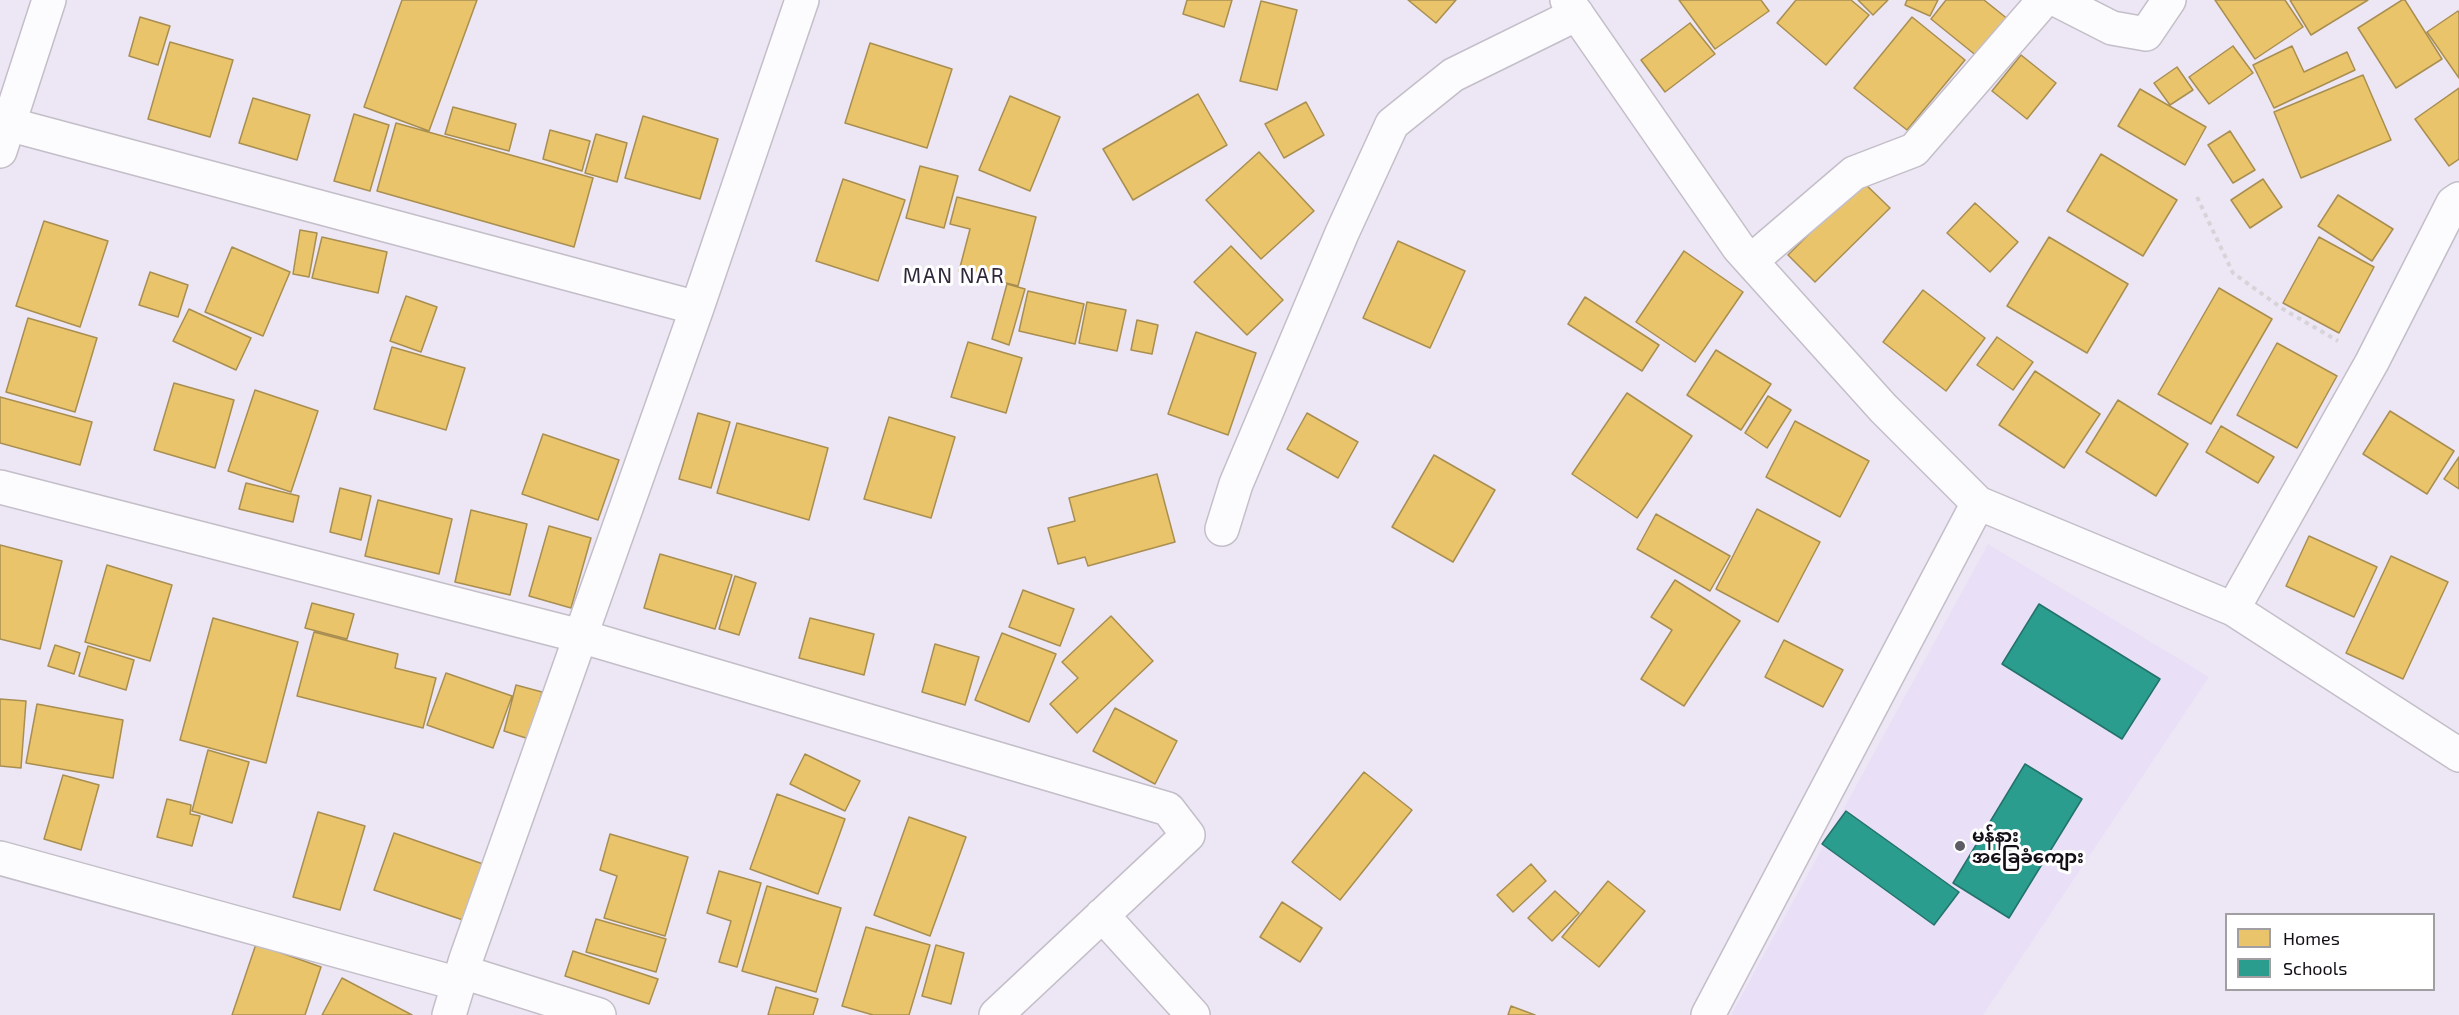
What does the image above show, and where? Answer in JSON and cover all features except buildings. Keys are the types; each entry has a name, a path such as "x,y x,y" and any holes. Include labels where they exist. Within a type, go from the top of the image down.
{"street":[{"path":"49,0 4,137 697,308"},
{"path":"1751,261 1854,172 1914,150 2044,0"},
{"path":"2057,0 2112,28 2146,34 2169,0"},
{"path":"449,1015 580,636 697,308 797,1"},
{"path":"1222,529 1236,484 1342,233 1392,124 1453,75 1572,7 1739,248 1883,408 1978,503 2233,609 2459,755"},
{"path":"2233,609 2372,362 2453,203 2459,199"},
{"path":"0,486 580,636 1168,809 1188,835 996,1015"},
{"path":"1708,1015 1978,503"},
{"path":"0,858 599,1015"},
{"path":"1102,915 1192,1015"}],"path":[{"path":"2197,197 2233,273 2283,309 2372,362"}],"shaded area":[{"name":"မန်နား အခြေခံကျေား","path":"1988,544 2209,677 1983,1015 1731,1015"}],"place":[{"name":"မန်နား အခြေခံကျေား","path":"1960,846"}],"district":[{"name":"MAN NAR","path":"954,276"}]}
